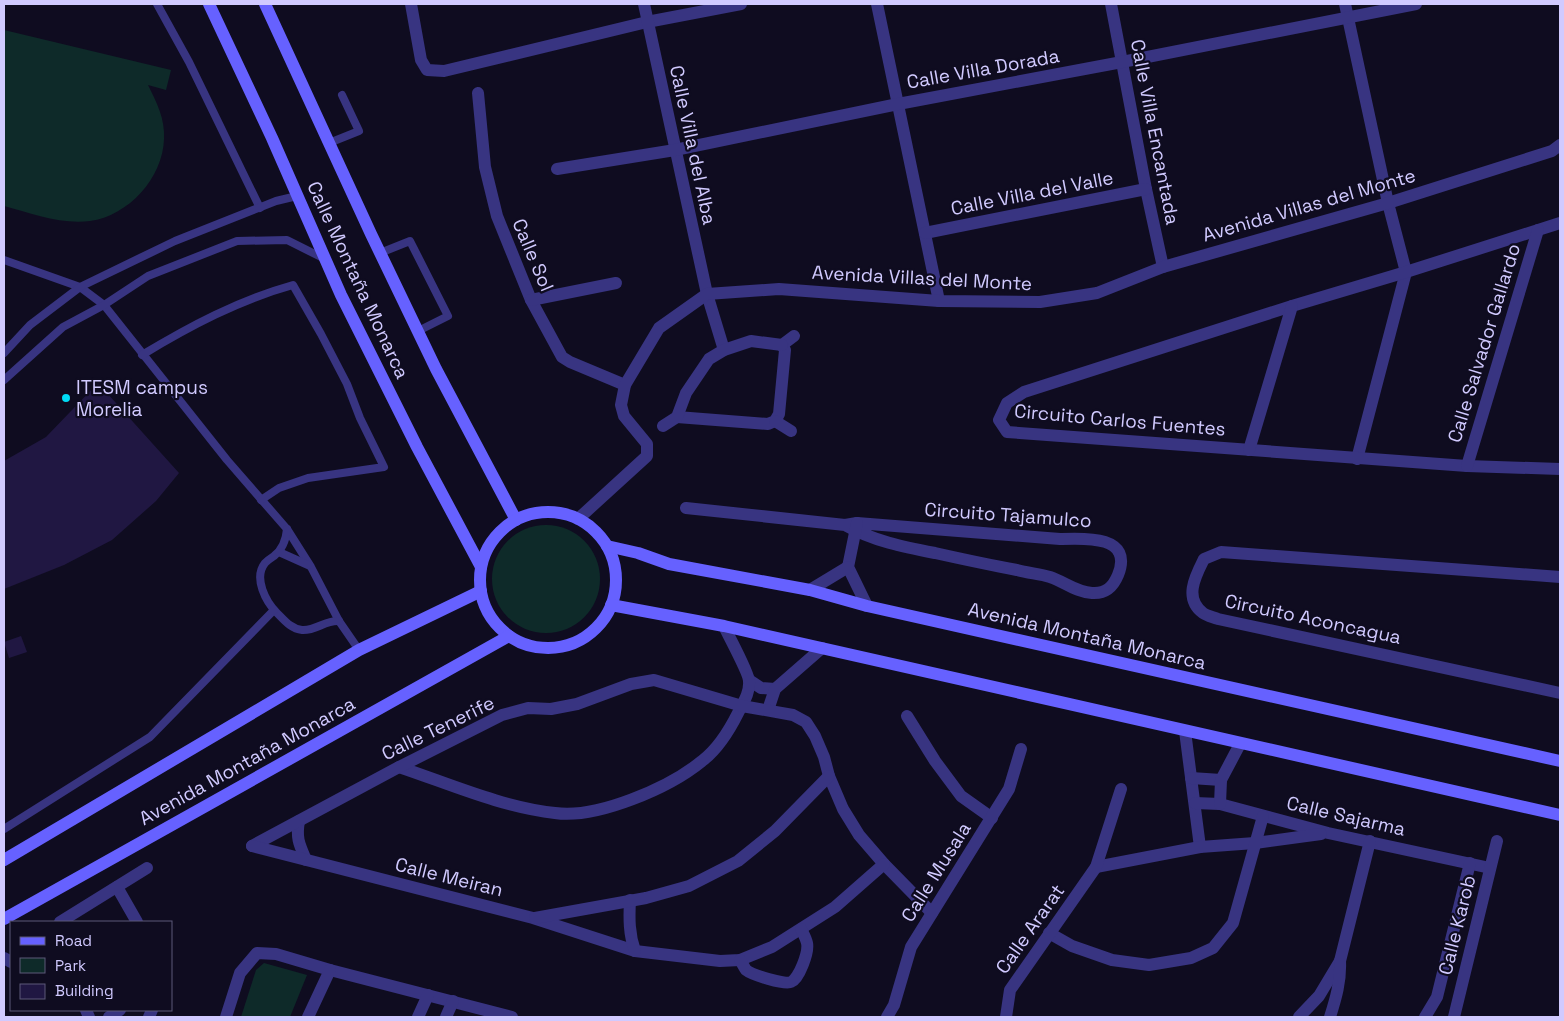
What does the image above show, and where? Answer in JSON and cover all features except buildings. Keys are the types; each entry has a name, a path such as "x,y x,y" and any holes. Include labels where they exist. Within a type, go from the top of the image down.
{"main road":[{"name":"Calle Montaña Monarca","path":"209,4 341,295 417,447 481,567"},
{"name":"Calle Montaña Monarca","path":"265,4 380,254 516,520"},
{"path":"558,512 578,519 595,530 607,546 614,565 616,585 611,605 601,622 586,636 568,645 548,648 527,645 509,636 496,624 486,608 481,591 481,567 488,548 500,532 516,520 536,513 558,512"},
{"name":"Avenida Montaña Monarca","path":"607,546 638,553 668,564 810,590 867,606 1560,761"},
{"name":"Avenida Montaña Monarca","path":"4,860 360,650 481,591"},
{"path":"611,605 724,626 1560,815"},
{"name":"Avenida Montaña Monarca","path":"4,919 20,916 509,636"}],"street":[{"path":"410,4 421,60 427,70 444,71 648,22 741,4"},
{"name":"Calle Villa del Alba","path":"644,4 707,294 724,350"},
{"path":"877,4 939,301"},
{"name":"Calle Villa Encantada","path":"1111,4 1146,189 1163,267"},
{"path":"1345,4 1388,202 1406,272 1357,459"},
{"name":"Calle Villa Dorada","path":"557,169 675,150 898,104 1416,4"},
{"name":"Calle Sol","path":"478,93 485,167 496,216 531,300 562,356 570,362 625,385"},
{"name":"Avenida Villas del Monte","path":"707,294 779,290 939,301 1040,302 1097,293 1163,267 1388,202 1552,151 1560,145"},
{"name":"Calle Villa del Valle","path":"925,233 1146,189"},
{"name":"Circuito Carlos Fuentes","path":"1560,223 1024,392 1007,403 999,420 1006,432 1357,459 1467,466 1560,469"},
{"name":"Calle Salvador Gallardo","path":"1467,466 1538,230"},
{"path":"531,300 616,283"},
{"path":"578,519 647,456 647,444 624,416 622,405 625,385 659,328 707,294"},
{"path":"1249,450 1292,306"},
{"path":"663,426 677,417 686,393 709,359 724,350 751,341 782,345 794,336"},
{"path":"677,417 768,424 775,420 779,414 785,350 782,345"},
{"path":"775,420 791,431"},
{"name":"Circuito Tajamulco","path":"686,508 853,526 1060,539 1090,538 1109,542 1118,552 1121,564 1113,585 1105,592 1093,593 1077,590 1051,577 888,544 853,526"},
{"path":"853,526 848,567 867,606"},
{"name":"Circuito Aconcagua","path":"1560,577 1221,552 1204,558 1191,589 1196,604 1203,613 1218,619 1560,693"},
{"path":"810,590 848,567"},
{"path":"724,626 749,680 761,688 776,689"},
{"path":"768,710 776,689 822,648"},
{"name":"Calle Tenerife","path":"252,846 399,767 502,715 528,708 551,709 578,704 631,684 654,680 742,706 793,715 806,722 815,736 824,757 829,776 847,816 859,835 884,864 932,913"},
{"path":"399,767 508,804 556,814 589,811 629,801 661,787 703,761 728,733 747,697 749,680"},
{"path":"907,716 935,761 961,796 992,818"},
{"path":"1185,731 1200,848"},
{"path":"1220,804 1221,780 1240,744"},
{"name":"Calle Musala","path":"887,1017 894,1006 911,947 1009,789 1021,749"},
{"path":"532,918 646,898 689,886 738,861 775,831 829,776"},
{"path":"1191,778 1221,780"},
{"name":"Calle Ararat","path":"1006,1017 1010,990 1096,867 1121,789"},
{"name":"Calle Sajarma","path":"1195,803 1220,804 1328,833 1490,868"},
{"path":"1049,933 1072,946 1112,960 1149,965 1191,958 1213,948 1233,923 1263,816"},
{"path":"300,821 297,834 298,843 306,860"},
{"path":"1096,867 1200,848 1328,833"},
{"path":"1330,1017 1338,992 1340,961 1370,841"},
{"name":"Calle Karob","path":"1454,1017 1497,841"},
{"name":"Calle Meiran","path":"252,846 532,918 635,951 720,961 740,960 772,947 835,907 884,864"},
{"name":"Calle Karob","path":"1425,1017 1437,997 1470,864"},
{"path":"62,921 147,868"},
{"path":"116,887 136,921"},
{"path":"630,900 630,934 635,951"},
{"path":"740,960 747,971 756,975 787,984 793,982 798,976 807,951 808,944 801,929"},
{"path":"226,1017 240,973 257,953 276,954 330,970 512,1017"},
{"path":"1299,1017 1319,996 1340,961"},
{"path":"308,1017 330,970"},
{"path":"418,1017 428,995"},
{"path":"446,1017 453,1001"}],"lane":[{"path":"157,4 189,62 260,208"},
{"path":"329,143 359,131 342,95"},
{"path":"4,353 30,326 80,287 175,241 260,208 297,196"},
{"path":"4,380 63,327 104,305 148,276 237,241 287,240 326,260"},
{"path":"380,254 410,241 448,316 418,331"},
{"path":"4,260 80,287 104,305 227,460 287,529 312,567 339,621 360,650"},
{"path":"142,355 182,330 236,304 293,285 347,384 360,418 384,467 308,478 279,488 261,500"},
{"path":"287,529 279,552 264,564 260,577 264,596 274,610 291,626 299,630 309,630 327,622 339,621"},
{"path":"279,552 301,560 312,567"},
{"path":"4,829 150,737 274,610"}],"green space":[{"path":"4,30 171,70 166,90 148,85 162,118 164,132 162,154 157,168 141,193 117,212 104,218 79,222 47,218 4,206"},
{"path":"546,525 567,529 584,541 596,558 600,579 596,600 584,617 567,629 546,633 525,629 508,617 496,600 492,579 496,558 508,541 525,529"},
{"path":"264,963 307,975 290,1017 241,1017 256,970"}],"place":[{"name":"ITESM campus Morelia","path":"66,398"}]}
